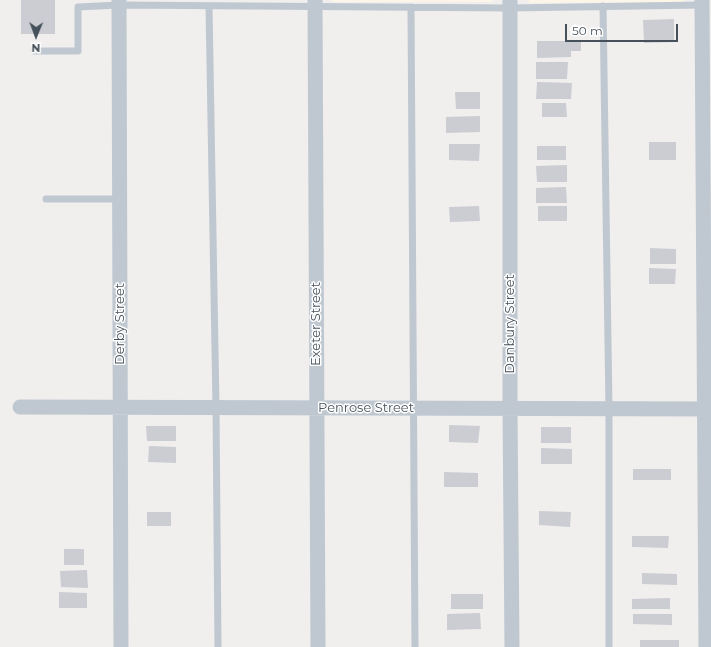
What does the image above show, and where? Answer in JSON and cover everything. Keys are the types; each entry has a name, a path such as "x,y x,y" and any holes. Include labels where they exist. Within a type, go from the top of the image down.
{"street":[{"name":"Derby Street","path":"119,3 122,647"},
{"name":"Exeter Street","path":"315,3 318,647"},
{"path":"702,3 707,221 708,409 706,647"},
{"name":"Danbury Street","path":"510,4 510,409 512,647"},
{"name":"Penrose Street","path":"20,407 708,409"}],"lane":[{"path":"34,51 78,51 78,8 119,3 209,6 315,3 411,7 510,4 603,6 702,3"},
{"path":"209,6 216,407 218,647"},
{"path":"603,6 609,409 609,647"},
{"path":"411,7 415,647"},
{"path":"46,199 120,199"}],"shaded area":[{"path":"331,0 492,0 492,2 332,2"},
{"path":"529,0 684,0 684,2 529,3"}],"building":[{"path":"21,0 55,0 55,34 21,34"},
{"path":"674,19 674,42 644,43 643,20"},
{"path":"537,41 581,41 581,51 571,51 571,57 537,58"},
{"path":"536,62 568,62 567,79 536,79"},
{"path":"537,82 572,83 571,99 536,99"},
{"path":"455,92 480,92 480,109 456,109"},
{"path":"542,103 566,103 567,117 542,117"},
{"path":"480,116 480,132 446,133 446,117"},
{"path":"649,142 676,142 676,160 649,160"},
{"path":"449,144 480,144 479,161 449,160"},
{"path":"537,146 566,146 566,160 537,160"},
{"path":"567,165 567,182 537,182 536,166"},
{"path":"566,187 567,203 536,203 536,188"},
{"path":"479,206 480,221 450,222 449,207"},
{"path":"538,206 567,206 567,221 538,221"},
{"path":"650,248 676,249 676,264 650,264"},
{"path":"649,268 676,269 675,284 649,284"},
{"path":"449,425 480,426 478,443 449,442"},
{"path":"146,426 176,426 176,441 147,441"},
{"path":"541,427 571,427 571,443 541,443"},
{"path":"149,446 176,447 176,463 148,462"},
{"path":"541,448 572,449 572,464 541,464"},
{"path":"633,469 671,469 671,480 633,480"},
{"path":"444,472 478,473 478,487 444,487"},
{"path":"539,511 571,512 570,527 539,525"},
{"path":"147,512 171,512 171,526 147,526"},
{"path":"632,536 669,536 668,548 632,547"},
{"path":"64,549 84,549 84,565 64,565"},
{"path":"87,570 88,588 61,587 60,571"},
{"path":"642,573 677,574 677,585 642,584"},
{"path":"59,592 87,593 87,608 59,608"},
{"path":"451,594 483,594 483,609 451,609"},
{"path":"670,598 670,609 632,609 632,599"},
{"path":"480,613 481,629 447,630 447,614"},
{"path":"633,614 672,614 672,625 633,624"},
{"path":"640,640 679,640 679,647 640,647"}]}
